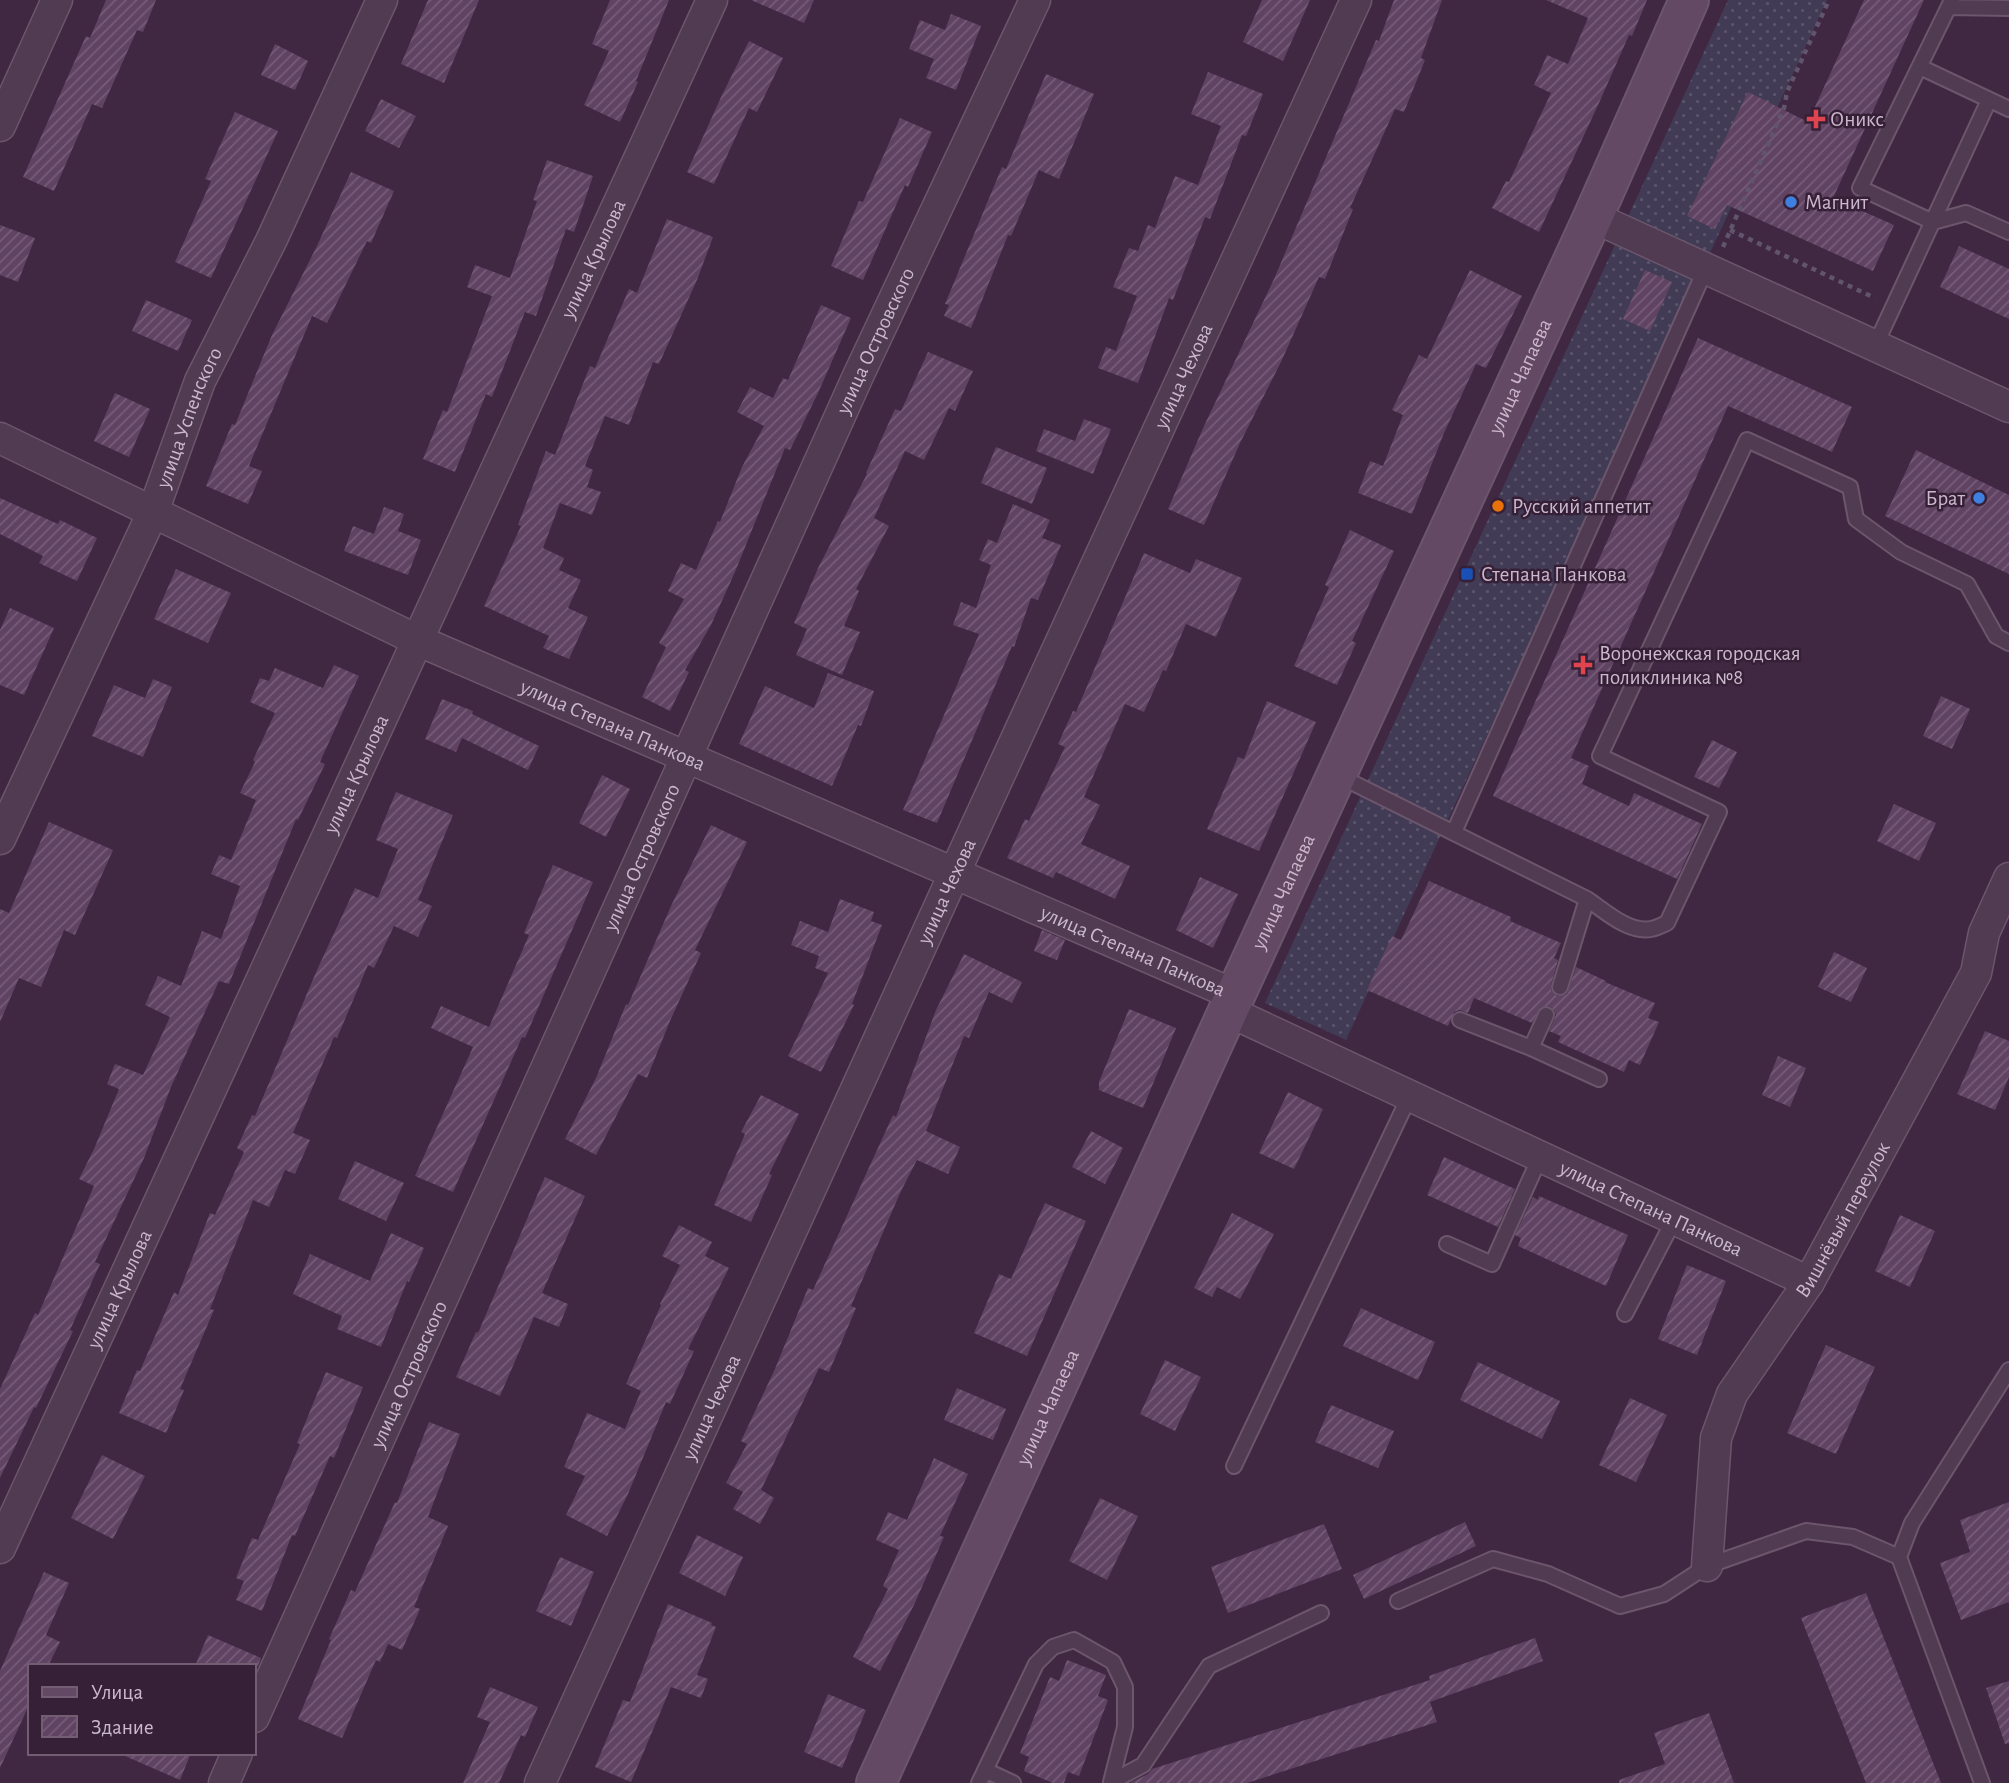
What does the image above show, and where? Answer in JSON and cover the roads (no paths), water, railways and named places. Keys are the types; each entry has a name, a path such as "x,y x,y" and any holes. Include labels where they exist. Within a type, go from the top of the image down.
{"street":[{"path":"0,126 57,0"},
{"name":"улица Успенского","path":"0,839 153,512 200,381 271,241 382,0"},
{"name":"улица Крылова","path":"0,1548 712,0"},
{"name":"улица Островского","path":"256,1713 864,364 1035,0"},
{"name":"улица Чехова","path":"540,1783 1356,0"},
{"name":"улица Чапаева","path":"876,1783 1593,216 1689,0"},
{"path":"1593,216 2009,408"},
{"name":"улица Степана Панкова","path":"0,438 417,640 954,874 1231,1003 1409,1095 1809,1282"},
{"name":"Вишнёвый переулок","path":"1707,1566 1716,1438 1732,1394 1809,1282 1976,973 1984,933 2009,878"},
{"path":"224,1783 236,1755"}],"lane":[{"path":"2009,8 1950,4 1860,188 1933,222 1966,213 2009,232"},
{"path":"1920,67 2009,109"},
{"path":"1875,345 1989,100"},
{"path":"1454,832 1709,270"},
{"path":"1338,775 1587,898 1632,928 1651,929 1667,923 1719,812 1600,756 1747,440 1850,487 1856,519 1901,552 1967,584 1996,636 2009,643"},
{"path":"1560,987 1587,898"},
{"path":"1531,1048 1546,1015"},
{"path":"1460,1020 1599,1079"},
{"path":"1234,1466 1409,1095"},
{"path":"1447,1244 1492,1264 1540,1157"},
{"path":"1625,1314 1675,1218"},
{"path":"1982,1783 1899,1556 1912,1523 2009,1370"},
{"path":"1398,1601 1493,1559 1548,1574 1620,1606 1664,1594 1707,1566 1806,1531 1853,1537 1899,1556"},
{"path":"1111,1783 1143,1765 1209,1666 1321,1613"},
{"path":"1013,1783 982,1776 1036,1664 1053,1647 1074,1640 1112,1662 1125,1686 1125,1727 1111,1783"}],"place":[{"name":"Оникс","path":"1816,119"},
{"name":"Магнит","path":"1791,202"},
{"name":"Брат","path":"1979,498"},
{"name":"Русский аппетит","path":"1498,506"},
{"name":"Степана Панкова","path":"1467,574"},
{"name":"Воронежская городская поликлиника №8","path":"1583,665"}]}
